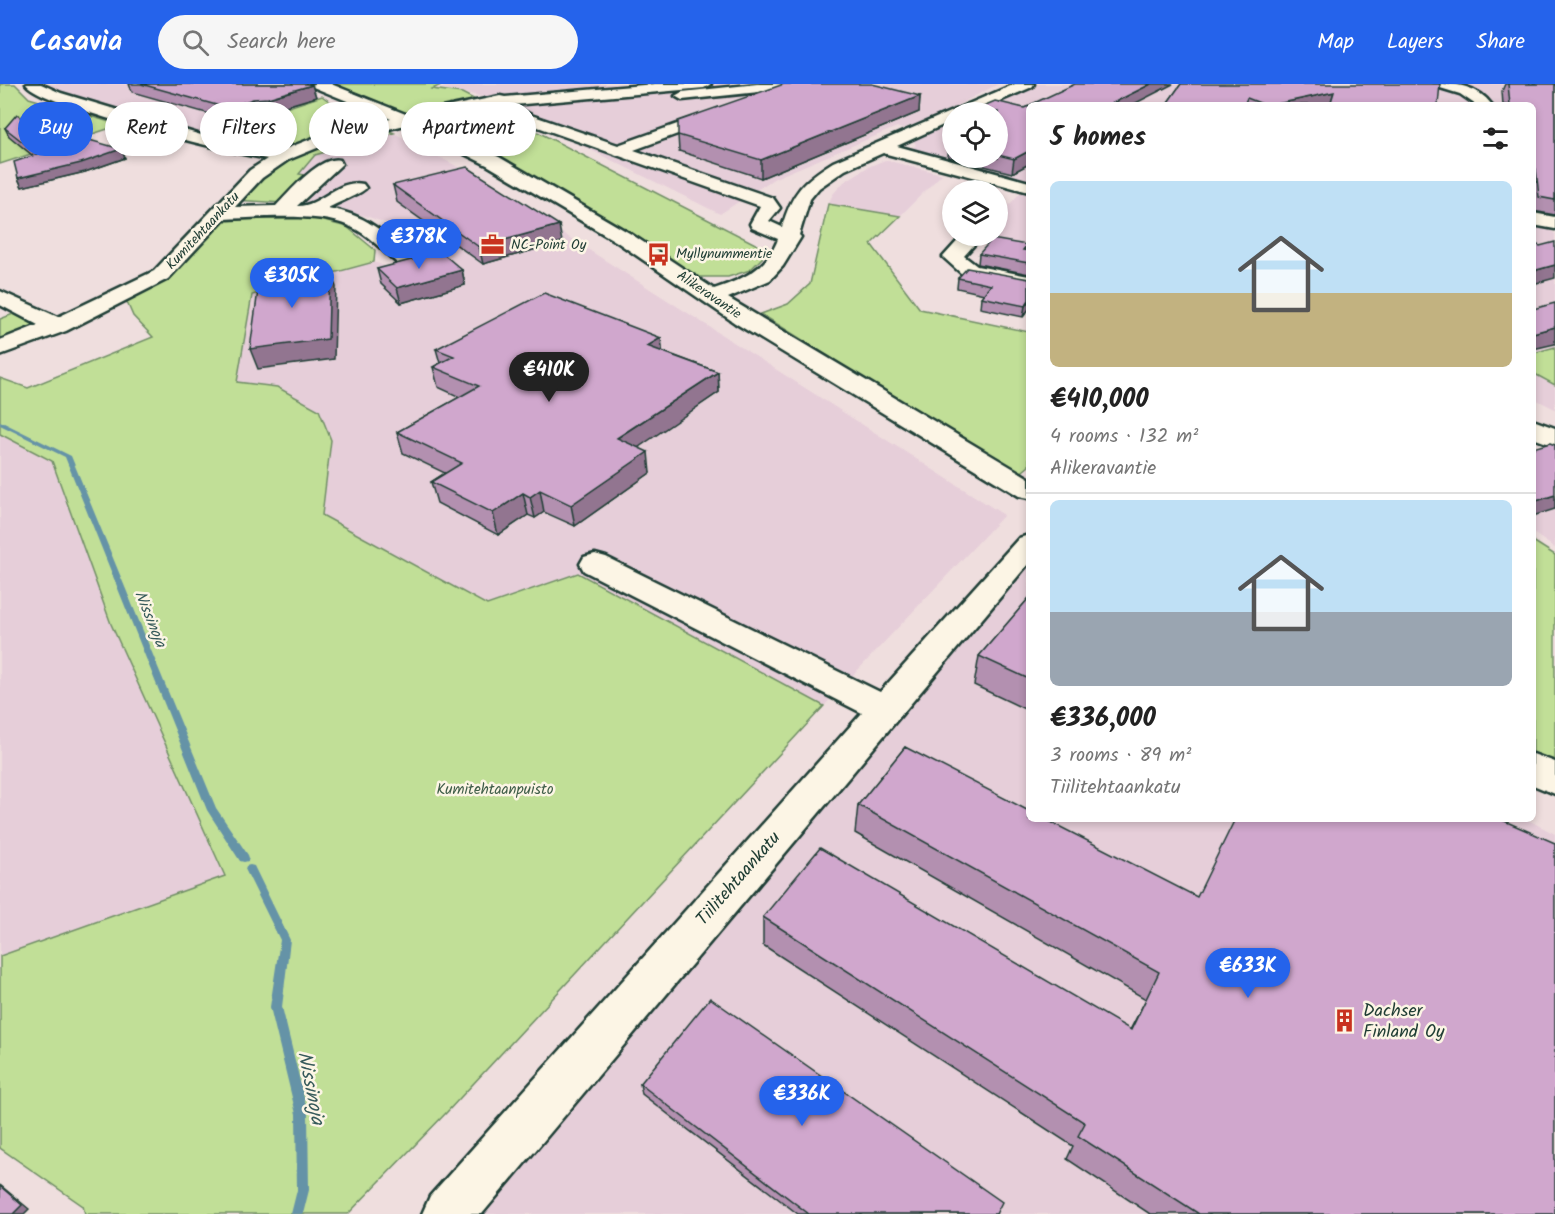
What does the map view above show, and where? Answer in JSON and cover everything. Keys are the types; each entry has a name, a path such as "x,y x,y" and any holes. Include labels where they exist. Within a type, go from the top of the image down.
{"street":[{"path":"33,84 38,89 56,96 200,142"},
{"name":"Alikeravantie","path":"318,84 401,118"},
{"path":"484,93 511,93 531,84"},
{"path":"484,93 704,84"},
{"path":"536,111 799,84 801,86 619,150"},
{"path":"985,102 1027,84"},
{"path":"1442,84 1469,93 1482,102"},
{"path":"484,93 498,102"},
{"name":"Kumitehtaankatu","path":"478,102 484,93"},
{"name":"Kumitehtaankatu","path":"297,150 322,140 401,120"},
{"path":"536,120 767,202 771,208 761,217 759,224 790,237"},
{"path":"711,297 755,281 771,269 790,237 801,199 810,187 839,166 942,120"},
{"path":"882,147 1022,186"},
{"name":"Kumitehtaankatu","path":"0,348 58,326 161,275 256,174 282,156"},
{"name":"Alikeravantie","path":"482,156 624,238 711,297 1026,488"},
{"path":"279,213 321,172 334,164"},
{"path":"1008,196 1022,186"},
{"path":"306,213 341,193 357,188"},
{"path":"220,213 306,213 335,216 358,223 404,259"},
{"path":"1536,220 1555,223"},
{"path":"963,246 953,257 970,271 1026,281"},
{"path":"0,297 58,326"},
{"path":"1536,429 1555,438"},
{"name":"Tiilitehtaankatu","path":"448,1214 1026,547"},
{"path":"595,564 886,710"},
{"path":"1536,770 1555,779"}],"shaded area":[{"path":"48,84 278,84 322,96 297,104 297,102 200,102 200,134 188,130 188,102 105,102 105,105 58,91"},
{"path":"453,84 998,84 964,102 942,102 942,113 937,116 902,129 897,127 775,178 720,214 536,123 536,102 494,102 484,97 441,88"},
{"path":"1037,84 1555,84 1555,218 1536,215 1536,102 1026,102 1026,181 976,168 1008,168 1008,102 996,102"},
{"path":"942,126 942,159 909,150 916,145 912,139"},
{"path":"394,133 401,137 401,156 437,156 462,169 1004,515 824,706 578,573 487,605 322,515 331,440 319,410 277,387 237,382 252,294 374,262 395,270 419,262 420,251 400,228 366,216 306,203 284,203 310,176 299,175 314,156 389,156 389,134"},
{"path":"885,160 942,174 900,216 828,204 833,194 844,182 868,167"},
{"path":"1026,186 1026,248 1008,245 1008,206"},
{"path":"1536,217 1555,234 1555,409 1536,400"},
{"path":"0,434 52,461 111,624 225,876 0,956"},
{"path":"1555,449 1555,548 1536,535 1536,454"},
{"path":"1026,562 1026,822 1532,822 1555,834 1555,1214 469,1214"}],"green space":[{"path":"0,84 15,84 29,98 42,102 18,102 18,156 25,156 0,164"},
{"path":"318,84 443,84 432,89 462,93 479,102 401,102 401,121 389,115 389,102 359,102"},
{"path":"322,96 330,102 309,102 309,156 314,156 299,174 311,176 284,203 232,200 272,162 257,156 297,156 297,104"},
{"path":"93,117 105,121 105,130 93,134"},
{"path":"536,131 769,251 750,270 728,277 696,277 630,234 482,156 536,156"},
{"path":"828,204 900,216 871,244 920,309 1026,331 1026,468 1018,475 761,314 788,304 810,284"},
{"name":"Kumitehtaanpuisto","path":"220,213 309,217 347,227 375,250 374,262 252,295 237,382 277,387 319,410 331,440 322,515 487,605 578,573 824,706 447,1112 348,1214 85,1214 83,1206 0,1148 0,956 225,876 111,624 52,461 0,434 0,378 28,388 153,337 133,316 126,300"},
{"path":"16,313 51,326 0,344 0,319"},
{"path":"1555,347 1555,385 1536,375 1536,352"},
{"path":"1536,543 1555,555 1555,762 1536,753"}],"building":[{"path":"141,84 312,85 268,98 244,102 206,102"},
{"path":"784,84 872,84 920,96 761,160 678,135 678,121"},
{"path":"1075,84 1151,84 1115,102 1036,102"},
{"path":"1181,84 1440,84 1438,102 1331,102 1334,92 1286,102 1257,102 1247,98 1245,102 1168,102"},
{"path":"1508,84 1555,84 1555,200 1539,197 1536,169 1536,102 1510,102"},
{"path":"1008,104 1026,107 1026,153 1014,159 1008,158"},
{"path":"17,114 18,115 18,138 5,128"},
{"path":"93,141 105,144 105,155 81,163 18,178 14,162 32,156 93,156"},
{"path":"467,167 559,225 479,247 393,185"},
{"path":"1008,242 1026,245 1023,250 1026,250 1026,262 979,254 986,246 1008,246"},
{"path":"1555,242 1555,265 1536,270 1536,244 1540,246"},
{"path":"441,252 462,270 397,288 377,269"},
{"path":"330,268 328,339 250,349 260,276"},
{"path":"967,268 1026,278 1026,304 981,297 991,285 958,278"},
{"path":"544,293 661,338 647,346 718,372 617,438 648,452 571,505 540,490 530,497 523,493 493,513 431,482 462,463 397,432 479,386 433,367 454,356 436,349"},
{"path":"1555,303 1555,327 1536,332 1536,308"},
{"path":"1550,443 1555,445 1555,495 1536,501 1536,447"},
{"path":"1026,601 1026,678 979,656"},
{"name":"Dachser Finland Oy","path":"905,747 1026,809 1026,822 1051,822 1197,897 1234,822 1507,822 1555,843 1555,1214 1199,1214 1078,1136 1085,1123 763,917 820,848 1131,1030 1159,972 858,805"},
{"path":"710,998 1002,1202 996,1214 809,1214 640,1084"},
{"path":"0,1186 22,1205 13,1214 0,1214"}],"waterway":[{"name":"Nissinoja","path":"0,423 68,456 212,810 244,858"},
{"name":"Nissinoja","path":"250,869 285,940 276,1007 302,1114 303,1190 297,1214"}],"place":[{"name":"NC-Point Oy","path":"493,245"},
{"name":"Myllynummentie","path":"658,254"},
{"name":"Dachser Finland Oy","path":"1345,1021"}]}
